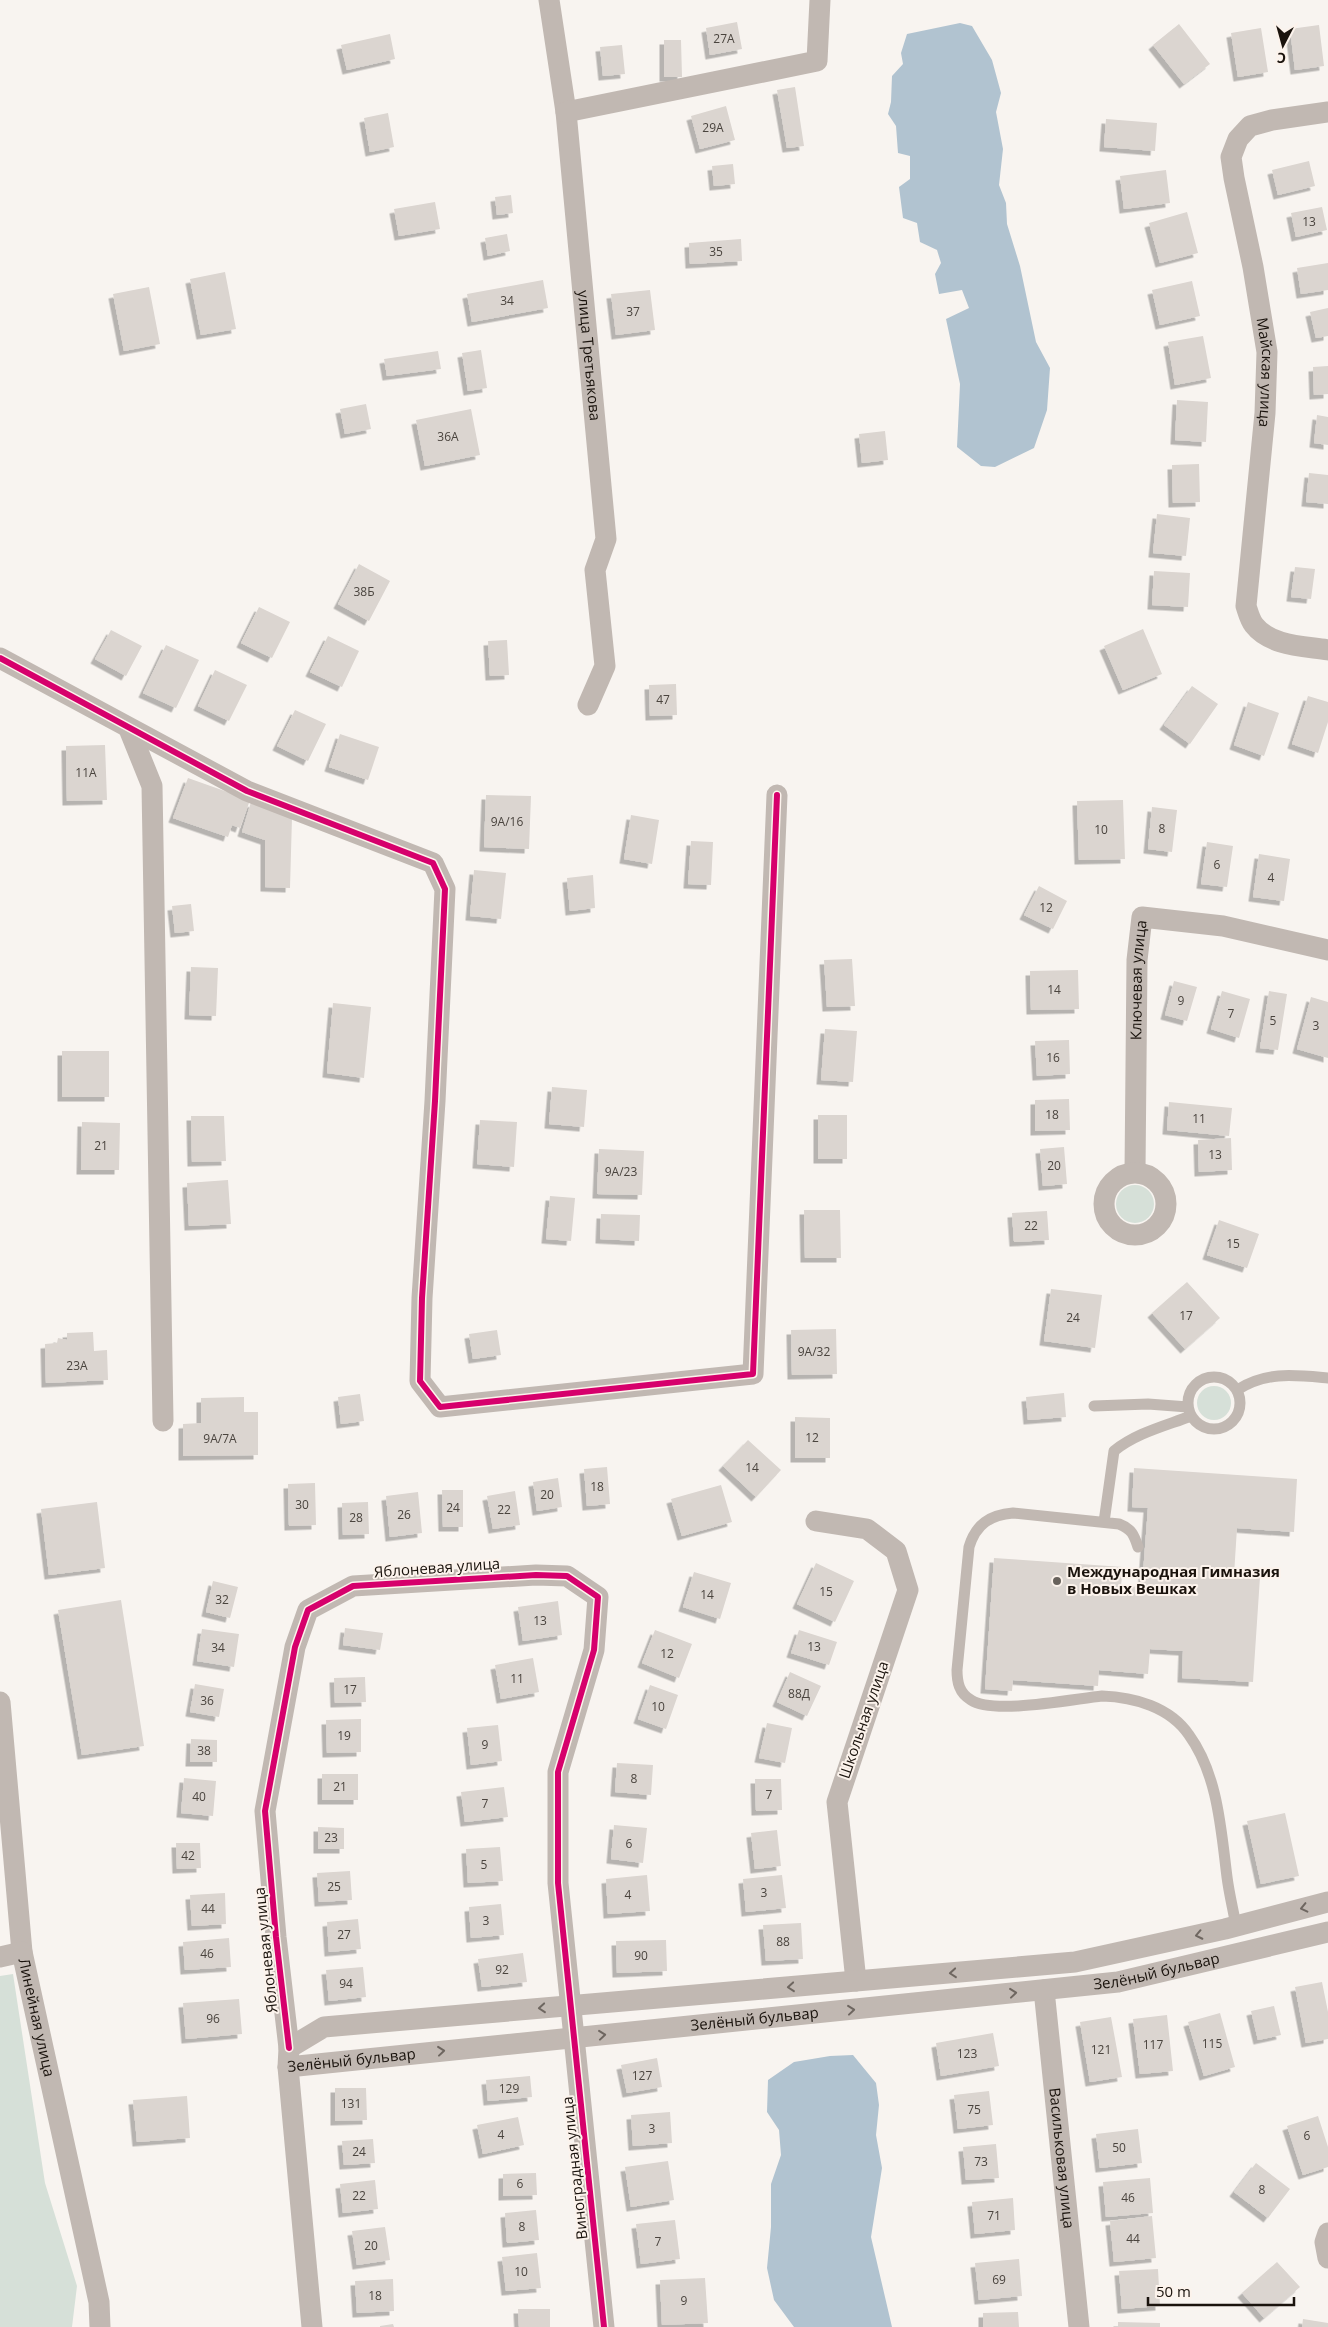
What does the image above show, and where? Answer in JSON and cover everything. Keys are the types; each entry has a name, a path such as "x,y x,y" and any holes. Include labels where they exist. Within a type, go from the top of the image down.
{"street":[{"name":"улица Третьякова","path":"549,0 566,112 606,540 595,570 604,666 588,705"},
{"path":"566,112 817,61 820,0"},
{"name":"Майская улица","path":"1328,112 1272,120 1250,126 1238,139 1231,157 1254,267 1267,352 1265,413 1246,606 1253,624 1267,637 1290,644 1328,650"},
{"path":"0,658 247,791 433,863 445,889 435,1101 422,1298 420,1381 440,1407 753,1374 777,795"},
{"path":"129,729 152,786 163,1421"},
{"name":"Ключевая улица","path":"1135,1172 1137,960 1142,917 1223,926 1328,950"},
{"name":"Школьная улица","path":"816,1521 867,1529 896,1551 908,1590 837,1802 856,1981"},
{"name":"Яблоневая улица","path":"289,2057 265,1811 294,1647 308,1610 353,1586 536,1575 567,1576 598,1597 594,1650 558,1772 558,1883 569,2006"},
{"name":"Линейная улица","path":"0,1715 22,1952 99,2302 100,2327"},
{"name":"Зелёный бульвар","path":"289,2057 324,2027 1075,1962 1236,1926 1328,1902"},
{"name":"Зелёный бульвар","path":"289,2057 573,2038 1118,1982 1328,1932"},
{"path":"0,1956 22,1952"},
{"name":"Васильковая улица","path":"1044,1990 1079,2327"},
{"name":"Виноградная улица","path":"569,2006 604,2327"},
{"path":"289,2057 312,2327"},
{"path":"1328,2233 1325,2242 1328,2258"}],"lane":[{"path":"1236,1390 1256,1379 1272,1375 1328,1378"},
{"path":"1220,1377 1230,1382 1236,1390 1240,1399 1239,1410 1235,1419 1227,1426 1218,1429 1207,1428 1198,1424 1189,1412 1188,1396 1192,1387 1200,1380 1220,1377"},
{"path":"1094,1406 1148,1404 1189,1412"},
{"path":"1104,1522 1114,1451 1123,1444 1189,1412"},
{"path":"1138,1548 1134,1534 1128,1528 1104,1522 1013,1513 994,1517 978,1526 972,1535 967,1559 956,1670 958,1683 962,1692 970,1700 990,1707 1116,1696 1150,1705 1178,1723 1189,1734 1207,1768 1223,1839 1227,1877 1236,1926"}],"shaded area":[{"path":"1135,1185 1149,1190 1154,1204 1149,1218 1135,1223 1121,1218 1116,1204 1121,1190"},
{"path":"1214,1386 1221,1387 1226,1391 1230,1396 1230,1410 1226,1415 1221,1419 1214,1420 1207,1419 1202,1415 1198,1410 1197,1403 1198,1396 1202,1391 1207,1387"},
{"path":"13,1974 45,2183 77,2286 72,2327 0,2327 0,1976"}],"water":[{"path":"960,23 972,26 992,60 1001,93 996,112 1003,149 999,185 1006,203 1007,224 1020,266 1036,342 1050,368 1047,410 1034,448 995,467 981,466 957,447 960,384 946,319 969,308 962,290 939,294 935,274 941,263 937,250 920,242 917,223 903,218 899,187 910,179 910,156 898,153 896,126 888,114 891,102 892,76 903,64 901,53 907,34"},
{"path":"853,2055 876,2083 879,2105 876,2135 882,2168 871,2237 892,2327 794,2327 774,2300 767,2268 771,2227 771,2184 781,2155 779,2130 767,2112 768,2080 794,2062 830,2056"}],"building":[{"path":"737,22 742,49 710,55 706,28"},
{"path":"1179,24 1210,64 1184,84 1153,45"},
{"path":"1319,25 1324,66 1295,70 1290,29"},
{"path":"1261,28 1268,72 1238,77 1231,33"},
{"path":"390,34 395,59 347,70 341,45"},
{"path":"664,40 681,40 682,77 664,77"},
{"path":"622,45 625,74 603,76 600,47"},
{"path":"795,87 804,146 787,148 777,90"},
{"path":"726,106 735,140 700,149 691,116"},
{"path":"388,113 394,147 370,152 364,118"},
{"path":"1106,119 1157,123 1155,151 1104,147"},
{"path":"1309,161 1315,186 1278,195 1272,170"},
{"path":"733,164 735,184 714,186 712,166"},
{"path":"1166,170 1170,203 1124,209 1120,176"},
{"path":"511,195 513,213 497,215 495,197"},
{"path":"435,202 440,229 399,236 394,209"},
{"path":"1322,207 1327,230 1296,237 1291,213"},
{"path":"1187,212 1198,253 1160,263 1149,223"},
{"path":"507,234 510,251 488,256 485,238"},
{"path":"741,239 742,261 690,264 689,243"},
{"path":"1328,263 1328,290 1301,294 1297,268"},
{"path":"225,272 236,329 201,335 190,279"},
{"path":"543,280 548,308 472,322 467,294"},
{"path":"1192,281 1200,316 1160,325 1152,290"},
{"path":"149,287 160,344 124,351 113,294"},
{"path":"650,290 655,330 616,335 611,294"},
{"path":"1328,308 1328,336 1316,338 1310,312"},
{"path":"1203,336 1211,378 1175,385 1168,342"},
{"path":"481,350 487,388 468,391 462,353"},
{"path":"438,351 441,369 387,376 384,359"},
{"path":"1328,366 1328,394 1314,395 1313,367"},
{"path":"1177,400 1208,402 1206,442 1175,440"},
{"path":"366,404 371,429 345,434 340,409"},
{"path":"471,409 480,455 425,466 416,420"},
{"path":"1317,415 1328,417 1328,445 1314,443"},
{"path":"885,431 888,460 862,463 859,434"},
{"path":"1199,464 1200,502 1173,503 1172,465"},
{"path":"1309,473 1328,475 1328,504 1306,502"},
{"path":"1157,514 1190,518 1186,556 1153,553"},
{"path":"359,564 390,581 369,621 338,604"},
{"path":"1295,567 1315,569 1311,599 1291,597"},
{"path":"1154,571 1190,573 1188,607 1152,605"},
{"path":"259,607 290,622 272,658 241,643"},
{"path":"1143,629 1162,674 1123,690 1104,646"},
{"path":"111,630 142,646 126,676 95,659"},
{"path":"328,636 359,651 342,687 310,672"},
{"path":"507,640 509,675 490,676 488,641"},
{"path":"166,645 199,660 176,708 143,693"},
{"path":"215,670 247,685 229,721 198,706"},
{"path":"676,684 677,715 650,716 649,685"},
{"path":"1192,686 1218,704 1190,744 1164,725"},
{"path":"1308,696 1328,702 1328,722 1318,753 1292,744"},
{"path":"1248,702 1279,713 1264,756 1234,745"},
{"path":"295,710 326,724 308,761 277,746"},
{"path":"340,734 379,747 368,780 329,767"},
{"path":"105,745 107,800 67,801 66,746"},
{"path":"188,778 250,800 240,828 232,825 228,837 173,818"},
{"path":"486,795 531,796 529,849 484,847"},
{"path":"1123,800 1125,859 1079,860 1077,801"},
{"path":"251,802 292,817 290,888 265,887 265,840 242,832"},
{"path":"1152,807 1177,810 1172,852 1148,849"},
{"path":"631,815 659,820 652,864 624,859"},
{"path":"691,841 713,842 711,885 688,884"},
{"path":"1207,842 1233,846 1227,887 1201,884"},
{"path":"1259,854 1290,859 1284,901 1253,897"},
{"path":"474,870 506,873 501,919 470,916"},
{"path":"593,875 595,908 570,911 567,878"},
{"path":"1039,886 1067,901 1053,929 1024,915"},
{"path":"191,904 194,931 175,933 172,906"},
{"path":"852,959 855,1006 827,1007 824,960"},
{"path":"191,967 218,968 216,1016 189,1015"},
{"path":"1078,970 1079,1009 1031,1010 1030,971"},
{"path":"1174,981 1197,987 1187,1021 1165,1015"},
{"path":"1222,991 1250,999 1239,1038 1211,1029"},
{"path":"1269,991 1287,994 1278,1050 1260,1048"},
{"path":"1311,997 1328,1002 1328,1058 1297,1049"},
{"path":"333,1003 371,1007 364,1078 327,1073"},
{"path":"825,1029 857,1031 853,1082 821,1080"},
{"path":"1069,1040 1070,1074 1037,1076 1035,1041"},
{"path":"62,1051 109,1051 109,1097 62,1097"},
{"path":"552,1087 587,1090 584,1127 549,1124"},
{"path":"1069,1099 1070,1130 1035,1131 1035,1100"},
{"path":"1169,1102 1232,1108 1229,1136 1167,1130"},
{"path":"818,1115 847,1115 847,1159 818,1159"},
{"path":"191,1116 224,1116 226,1161 192,1162"},
{"path":"480,1120 517,1122 514,1167 477,1164"},
{"path":"82,1122 120,1123 119,1170 81,1170"},
{"path":"1231,1138 1232,1170 1199,1172 1198,1140"},
{"path":"1064,1147 1067,1184 1043,1186 1040,1149"},
{"path":"599,1149 644,1151 642,1195 597,1194"},
{"path":"228,1180 231,1224 189,1226 187,1183"},
{"path":"550,1196 575,1198 571,1241 546,1239"},
{"path":"804,1210 840,1210 841,1258 805,1258"},
{"path":"1047,1211 1049,1240 1014,1242 1012,1213"},
{"path":"601,1214 640,1215 639,1241 600,1239"},
{"path":"1219,1220 1259,1234 1247,1268 1207,1255"},
{"path":"1187,1282 1220,1318 1185,1349 1152,1313"},
{"path":"1051,1289 1102,1295 1095,1348 1044,1341"},
{"path":"836,1329 837,1374 792,1375 791,1330"},
{"path":"497,1330 501,1355 473,1359 469,1334"},
{"path":"93,1332 94,1351 107,1350 108,1380 46,1383 45,1344 57,1343 58,1338 67,1340 67,1333"},
{"path":"1064,1393 1066,1417 1028,1420 1026,1397"},
{"path":"360,1394 364,1421 341,1424 338,1397"},
{"path":"244,1397 244,1412 258,1412 258,1455 183,1456 183,1424 201,1423 201,1398"},
{"path":"795,1417 830,1418 830,1458 795,1458"},
{"path":"748,1440 781,1470 756,1497 723,1466"},
{"path":"607,1467 610,1504 587,1506 584,1469"},
{"name":"Международная Гимназия в Новых Вешках","path":"1134,1468 1297,1479 1294,1532 1237,1528 1234,1575 1260,1577 1253,1682 1182,1678 1183,1651 1150,1649 1148,1674 1099,1670 1098,1686 1013,1680 1012,1691 985,1689 994,1558 1123,1567 1121,1586 1142,1587 1148,1508 1132,1507"},
{"path":"558,1478 562,1507 537,1511 533,1482"},
{"path":"315,1483 316,1525 289,1526 288,1484"},
{"path":"721,1485 732,1522 682,1536 671,1499"},
{"path":"442,1490 463,1490 463,1527 443,1527"},
{"path":"515,1491 520,1525 493,1529 487,1496"},
{"path":"418,1492 422,1533 390,1537 386,1496"},
{"path":"97,1502 105,1568 49,1575 41,1509"},
{"path":"368,1502 369,1534 343,1535 342,1503"},
{"path":"816,1563 854,1581 835,1622 797,1604"},
{"path":"694,1572 731,1583 720,1619 683,1607"},
{"path":"213,1581 238,1587 230,1618 206,1612"},
{"path":"121,1600 144,1746 82,1755 58,1610"},
{"path":"558,1601 562,1635 523,1641 518,1607"},
{"path":"345,1628 383,1633 380,1650 343,1645"},
{"path":"202,1629 239,1634 234,1667 197,1661"},
{"path":"655,1630 692,1644 679,1678 642,1663"},
{"path":"799,1630 837,1642 829,1665 791,1653"},
{"path":"533,1658 539,1692 501,1699 495,1665"},
{"path":"790,1672 821,1686 807,1716 777,1702"},
{"path":"365,1677 366,1702 335,1703 334,1678"},
{"path":"195,1684 224,1689 219,1717 190,1712"},
{"path":"650,1685 678,1695 666,1729 638,1719"},
{"path":"361,1719 361,1752 327,1753 326,1720"},
{"path":"767,1723 792,1728 785,1763 759,1758"},
{"path":"498,1725 502,1761 471,1765 467,1728"},
{"path":"191,1739 217,1740 217,1762 190,1762"},
{"path":"617,1763 653,1765 651,1795 615,1792"},
{"path":"322,1774 358,1774 358,1800 322,1800"},
{"path":"184,1778 216,1781 213,1816 181,1813"},
{"path":"755,1779 781,1779 782,1810 756,1811"},
{"path":"504,1787 508,1817 465,1822 461,1792"},
{"path":"1285,1813 1299,1876 1261,1884 1247,1821"},
{"path":"614,1825 647,1828 643,1863 611,1859"},
{"path":"318,1827 344,1828 344,1849 318,1849"},
{"path":"777,1830 781,1866 755,1869 751,1833"},
{"path":"176,1843 200,1843 201,1868 177,1869"},
{"path":"500,1847 503,1881 468,1883 466,1849"},
{"path":"350,1871 352,1900 319,1902 317,1873"},
{"path":"647,1875 650,1911 608,1914 606,1879"},
{"path":"782,1875 786,1908 746,1912 743,1879"},
{"path":"225,1893 226,1924 192,1926 190,1895"},
{"path":"501,1904 504,1935 471,1938 469,1907"},
{"path":"358,1919 361,1949 329,1952 327,1922"},
{"path":"801,1923 803,1959 766,1961 763,1925"},
{"path":"229,1938 231,1967 185,1970 183,1942"},
{"path":"666,1940 667,1971 617,1973 616,1941"},
{"path":"523,1953 527,1982 482,1987 478,1959"},
{"path":"363,1967 366,1997 329,2001 326,1970"},
{"path":"1322,1982 1328,2012 1328,2039 1306,2043 1295,1987"},
{"path":"239,1999 242,2034 186,2039 183,2003"},
{"path":"1274,2006 1281,2035 1258,2040 1251,2011"},
{"path":"1220,2013 1235,2067 1204,2076 1188,2022"},
{"path":"1167,2015 1173,2071 1140,2074 1133,2019"},
{"path":"1111,2017 1122,2077 1090,2082 1080,2022"},
{"path":"993,2033 999,2066 941,2076 936,2043"},
{"path":"657,2058 662,2087 627,2093 621,2065"},
{"path":"530,2076 532,2097 488,2101 486,2080"},
{"path":"335,2088 366,2088 367,2120 335,2121"},
{"path":"989,2091 993,2125 958,2129 954,2095"},
{"path":"187,2096 190,2138 137,2142 133,2100"},
{"path":"670,2112 672,2143 633,2146 631,2115"},
{"path":"1318,2116 1328,2147 1328,2167 1303,2175 1287,2126"},
{"path":"518,2117 524,2145 483,2154 477,2125"},
{"path":"1138,2129 1142,2163 1100,2168 1096,2134"},
{"path":"373,2139 375,2163 344,2165 342,2141"},
{"path":"996,2144 999,2178 966,2180 963,2147"},
{"path":"668,2161 674,2200 631,2207 625,2167"},
{"path":"1256,2163 1290,2189 1268,2218 1234,2192"},
{"path":"536,2173 537,2195 503,2196 503,2174"},
{"path":"1150,2178 1153,2213 1106,2217 1103,2182"},
{"path":"375,2180 378,2209 343,2213 340,2184"},
{"path":"1013,2198 1015,2230 975,2234 972,2202"},
{"path":"536,2210 539,2240 507,2243 505,2213"},
{"path":"1152,2216 1156,2258 1114,2262 1110,2221"},
{"path":"675,2220 680,2259 641,2264 636,2224"},
{"path":"385,2227 390,2260 357,2265 352,2231"},
{"path":"537,2253 541,2288 506,2291 502,2257"},
{"path":"1019,2259 1022,2296 979,2300 975,2263"},
{"path":"1277,2262 1300,2287 1264,2318 1242,2293"},
{"path":"1158,2269 1160,2306 1122,2309 1119,2271"},
{"path":"705,2278 708,2323 662,2325 660,2280"},
{"path":"393,2279 394,2311 357,2313 355,2281"},
{"path":"518,2309 550,2309 550,2327 519,2327"},
{"path":"1018,2312 1019,2327 983,2327 983,2313"},
{"path":"1303,2319 1328,2323 1328,2327 1302,2327"},
{"path":"1118,2322 1160,2323 1160,2327 1118,2327"},
{"path":"393,2324 394,2327 380,2327 380,2326"}],"cycle path":[{"path":"0,658 247,791 433,863 445,889 435,1101 422,1298 420,1381 440,1407 753,1374 777,795"},
{"path":"289,2048 276,1937 265,1811 295,1647 308,1610 353,1586 536,1575 567,1576 598,1597 594,1650 558,1772 558,1883 604,2327"}],"place":[{"name":"Международная Гимназия в Новых Вешках","path":"1057,1581"}]}
